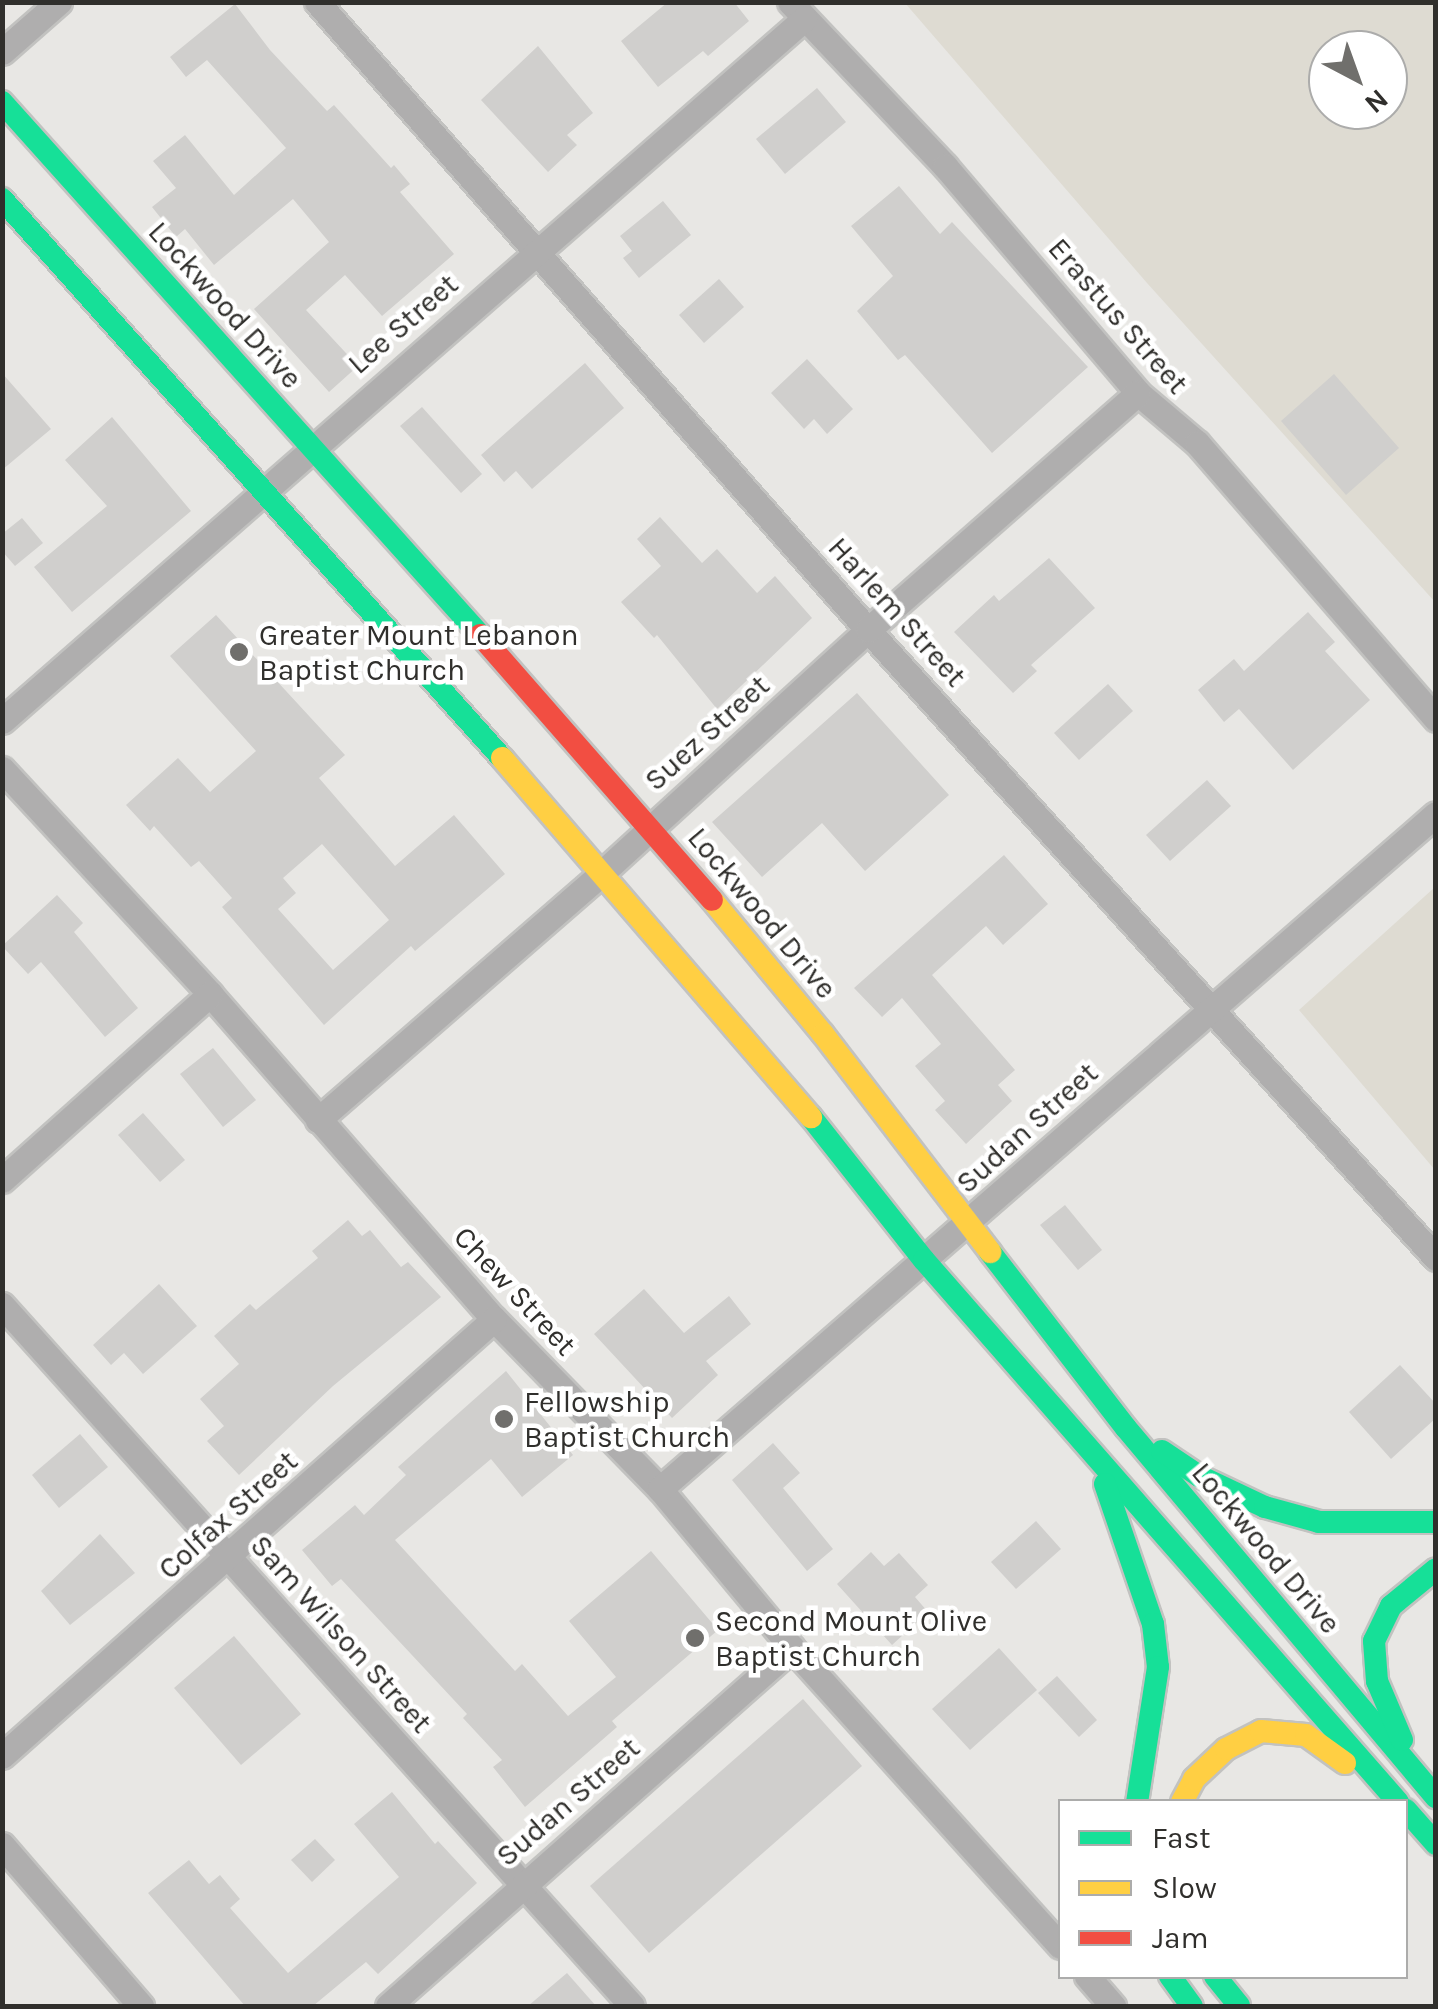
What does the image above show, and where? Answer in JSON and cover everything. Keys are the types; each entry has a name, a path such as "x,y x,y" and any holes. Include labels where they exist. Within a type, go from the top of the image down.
{"main road":[{"name":"Lockwood Drive","path":"2,102 652,827 824,1034 1126,1428 1436,1797"},
{"path":"2,199 604,872 769,1063 924,1260 1395,1799"},
{"path":"1126,1428 1199,1476 1265,1507 1319,1522 1436,1522"},
{"path":"1098,1463 1153,1624 1158,1666 1137,1799"},
{"path":"1419,1779 1377,1682 1374,1642 1390,1606 1436,1568"},
{"path":"1184,1799 1194,1779 1226,1749 1261,1731 1306,1735 1394,1799"},
{"path":"1408,1812 1436,1844"},
{"path":"1172,1979 1192,2006"},
{"path":"1217,1979 1238,2006"}],"street":[{"path":"2,52 59,2"},
{"name":"Harlem Street","path":"317,2 868,630 1436,1258"},
{"name":"Lee Street","path":"2,721 538,250 797,11"},
{"name":"Erastus Street","path":"797,11 945,166 1138,393 1197,443 1436,719"},
{"name":"Suez Street","path":"318,1120 604,872 868,630 1138,393"},
{"name":"Chew Street","path":"2,769 210,994 494,1318 660,1489 792,1648 1058,1944"},
{"name":"Sudan Street","path":"660,1489 971,1223 1436,814"},
{"path":"2,1180 210,994"},
{"name":"Sam Wilson Street","path":"2,1305 632,2006"},
{"name":"Colfax Street","path":"2,1756 229,1558 494,1318"},
{"name":"Sudan Street","path":"388,2006 792,1648"},
{"path":"2,1845 141,2006"},
{"path":"1090,1979 1113,2006"}],"shaded area":[{"path":"905,3 1435,3 1435,602 1147,283"},
{"path":"1435,887 1435,1170 1299,1010"}],"building":[{"path":"668,2 734,2 749,21 708,56 703,51 658,87 621,41"},
{"path":"235,4 270,50 327,111 334,105 391,168 394,165 410,184 400,192 454,254 382,316 345,275 306,310 358,366 329,392 254,309 329,242 293,199 214,265 185,229 176,237 152,207 176,188 153,161 185,135 234,195 286,148 207,60 186,77 170,57"},
{"path":"538,46 593,113 567,135 577,145 548,172 481,100"},
{"path":"817,88 846,122 785,174 756,139"},
{"path":"899,186 940,234 952,222 1088,367 992,453 905,355 898,360 857,311 893,276 851,226"},
{"path":"663,201 691,235 639,278 623,258 632,251 620,236"},
{"path":"719,279 744,307 704,343 679,315"},
{"path":"807,359 853,409 827,434 814,419 804,429 771,393"},
{"path":"585,363 624,408 532,489 516,471 504,482 481,455"},
{"path":"2,373 51,429 2,470"},
{"path":"1334,374 1399,448 1346,495 1281,421"},
{"path":"422,407 482,474 461,493 400,426"},
{"path":"112,417 191,511 72,612 34,567 107,506 65,460"},
{"path":"660,517 702,563 717,549 757,593 775,576 812,618 717,709 657,635 654,638 621,602 661,566 637,539"},
{"path":"22,518 43,543 15,566 2,551 2,534"},
{"path":"1049,558 1095,608 1031,665 1037,671 1013,693 954,632 994,595 999,601"},
{"path":"1308,612 1335,642 1325,651 1370,700 1293,770 1239,709 1224,722 1198,690 1234,659 1244,671"},
{"path":"216,615 345,755 319,778 395,866 454,815 505,874 415,951 411,946 324,1025 222,907 232,898 199,861 191,867 154,826 150,831 126,805 178,758 210,792 256,751 170,656","holes":["322,844 389,920 333,970 278,909 296,893 283,878"]},
{"path":"1108,684 1133,711 1079,760 1054,733"},
{"path":"857,693 949,795 865,871 822,823 762,877 712,822"},
{"path":"1207,780 1231,806 1170,861 1146,835"},
{"path":"1004,855 1048,904 1003,945 986,926 932,975 1015,1070 998,1085 1012,1101 966,1144 935,1110 945,1101 915,1066 941,1044 902,998 882,1017 854,988"},
{"path":"57,895 83,923 74,932 138,1008 105,1037 41,962 28,974 2,946"},
{"path":"213,1048 256,1100 223,1127 180,1074"},
{"path":"143,1113 185,1160 160,1182 118,1135"},
{"path":"1065,1205 1102,1250 1078,1270 1040,1225"},
{"path":"348,1220 362,1236 370,1230 401,1267 408,1262 441,1297 333,1386 239,1475 207,1441 224,1426 200,1399 239,1364 214,1336 250,1304 256,1310 318,1258 312,1251"},
{"path":"159,1284 197,1326 143,1374 124,1353 111,1365 93,1345"},
{"path":"644,1289 684,1333 729,1296 751,1324 706,1361 718,1375 672,1418 594,1334"},
{"path":"1400,1365 1436,1404 1436,1418 1391,1459 1349,1412"},
{"path":"506,1371 573,1455 522,1497 491,1459 395,1540 515,1671 522,1664 568,1716 616,1677 569,1621 651,1551 718,1630 612,1721 617,1727 525,1807 493,1767 502,1760 463,1718 467,1714 341,1579 332,1586 302,1550 355,1505 364,1515 406,1475 398,1467"},
{"path":"80,1434 108,1467 59,1508 32,1475"},
{"path":"773,1443 800,1473 783,1488 833,1549 807,1571 732,1480"},
{"path":"1036,1521 1061,1549 1016,1589 991,1562"},
{"path":"100,1534 135,1573 70,1625 41,1591"},
{"path":"871,1552 884,1566 899,1553 928,1585 915,1597 928,1612 892,1645 837,1584"},
{"path":"234,1636 301,1714 241,1765 174,1688"},
{"path":"999,1648 1037,1690 970,1750 932,1709"},
{"path":"1057,1676 1097,1720 1079,1737 1038,1693"},
{"path":"803,1699 862,1766 649,1953 590,1886"},
{"path":"392,1792 435,1844 438,1841 477,1883 378,1974 366,1962 313,2006 245,2006 148,1893 189,1860 209,1884 220,1875 240,1899 230,1908 288,1973 399,1877 354,1824"},
{"path":"315,1839 335,1860 312,1882 291,1860"},
{"path":"567,1973 596,2006 528,2006"}],"traffic: fast":[{"path":"2,102 480,635"},
{"path":"2,199 502,758"},
{"path":"811,1117 924,1260 1395,1799"},
{"path":"990,1252 1126,1428 1436,1797"},
{"path":"1162,1451 1199,1476 1265,1507 1319,1522 1436,1522"},
{"path":"1105,1484 1153,1624 1158,1667 1137,1799"},
{"path":"1402,1740 1377,1681 1374,1641 1391,1606 1436,1569"},
{"path":"1408,1812 1436,1844"},
{"path":"1172,1979 1192,2006"},
{"path":"1217,1979 1239,2006"}],"traffic: slow":[{"path":"502,758 811,1117"},
{"path":"712,900 823,1034 990,1252"},
{"path":"1184,1799 1194,1779 1226,1749 1261,1731 1306,1735 1345,1763"}],"traffic: jam":[{"path":"480,635 712,900"}],"place":[{"name":"Greater Mount Lebanon Baptist Church","path":"239,652"},
{"name":"Fellowship Baptist Church","path":"504,1419"},
{"name":"Second Mount Olive Baptist Church","path":"695,1638"}]}
